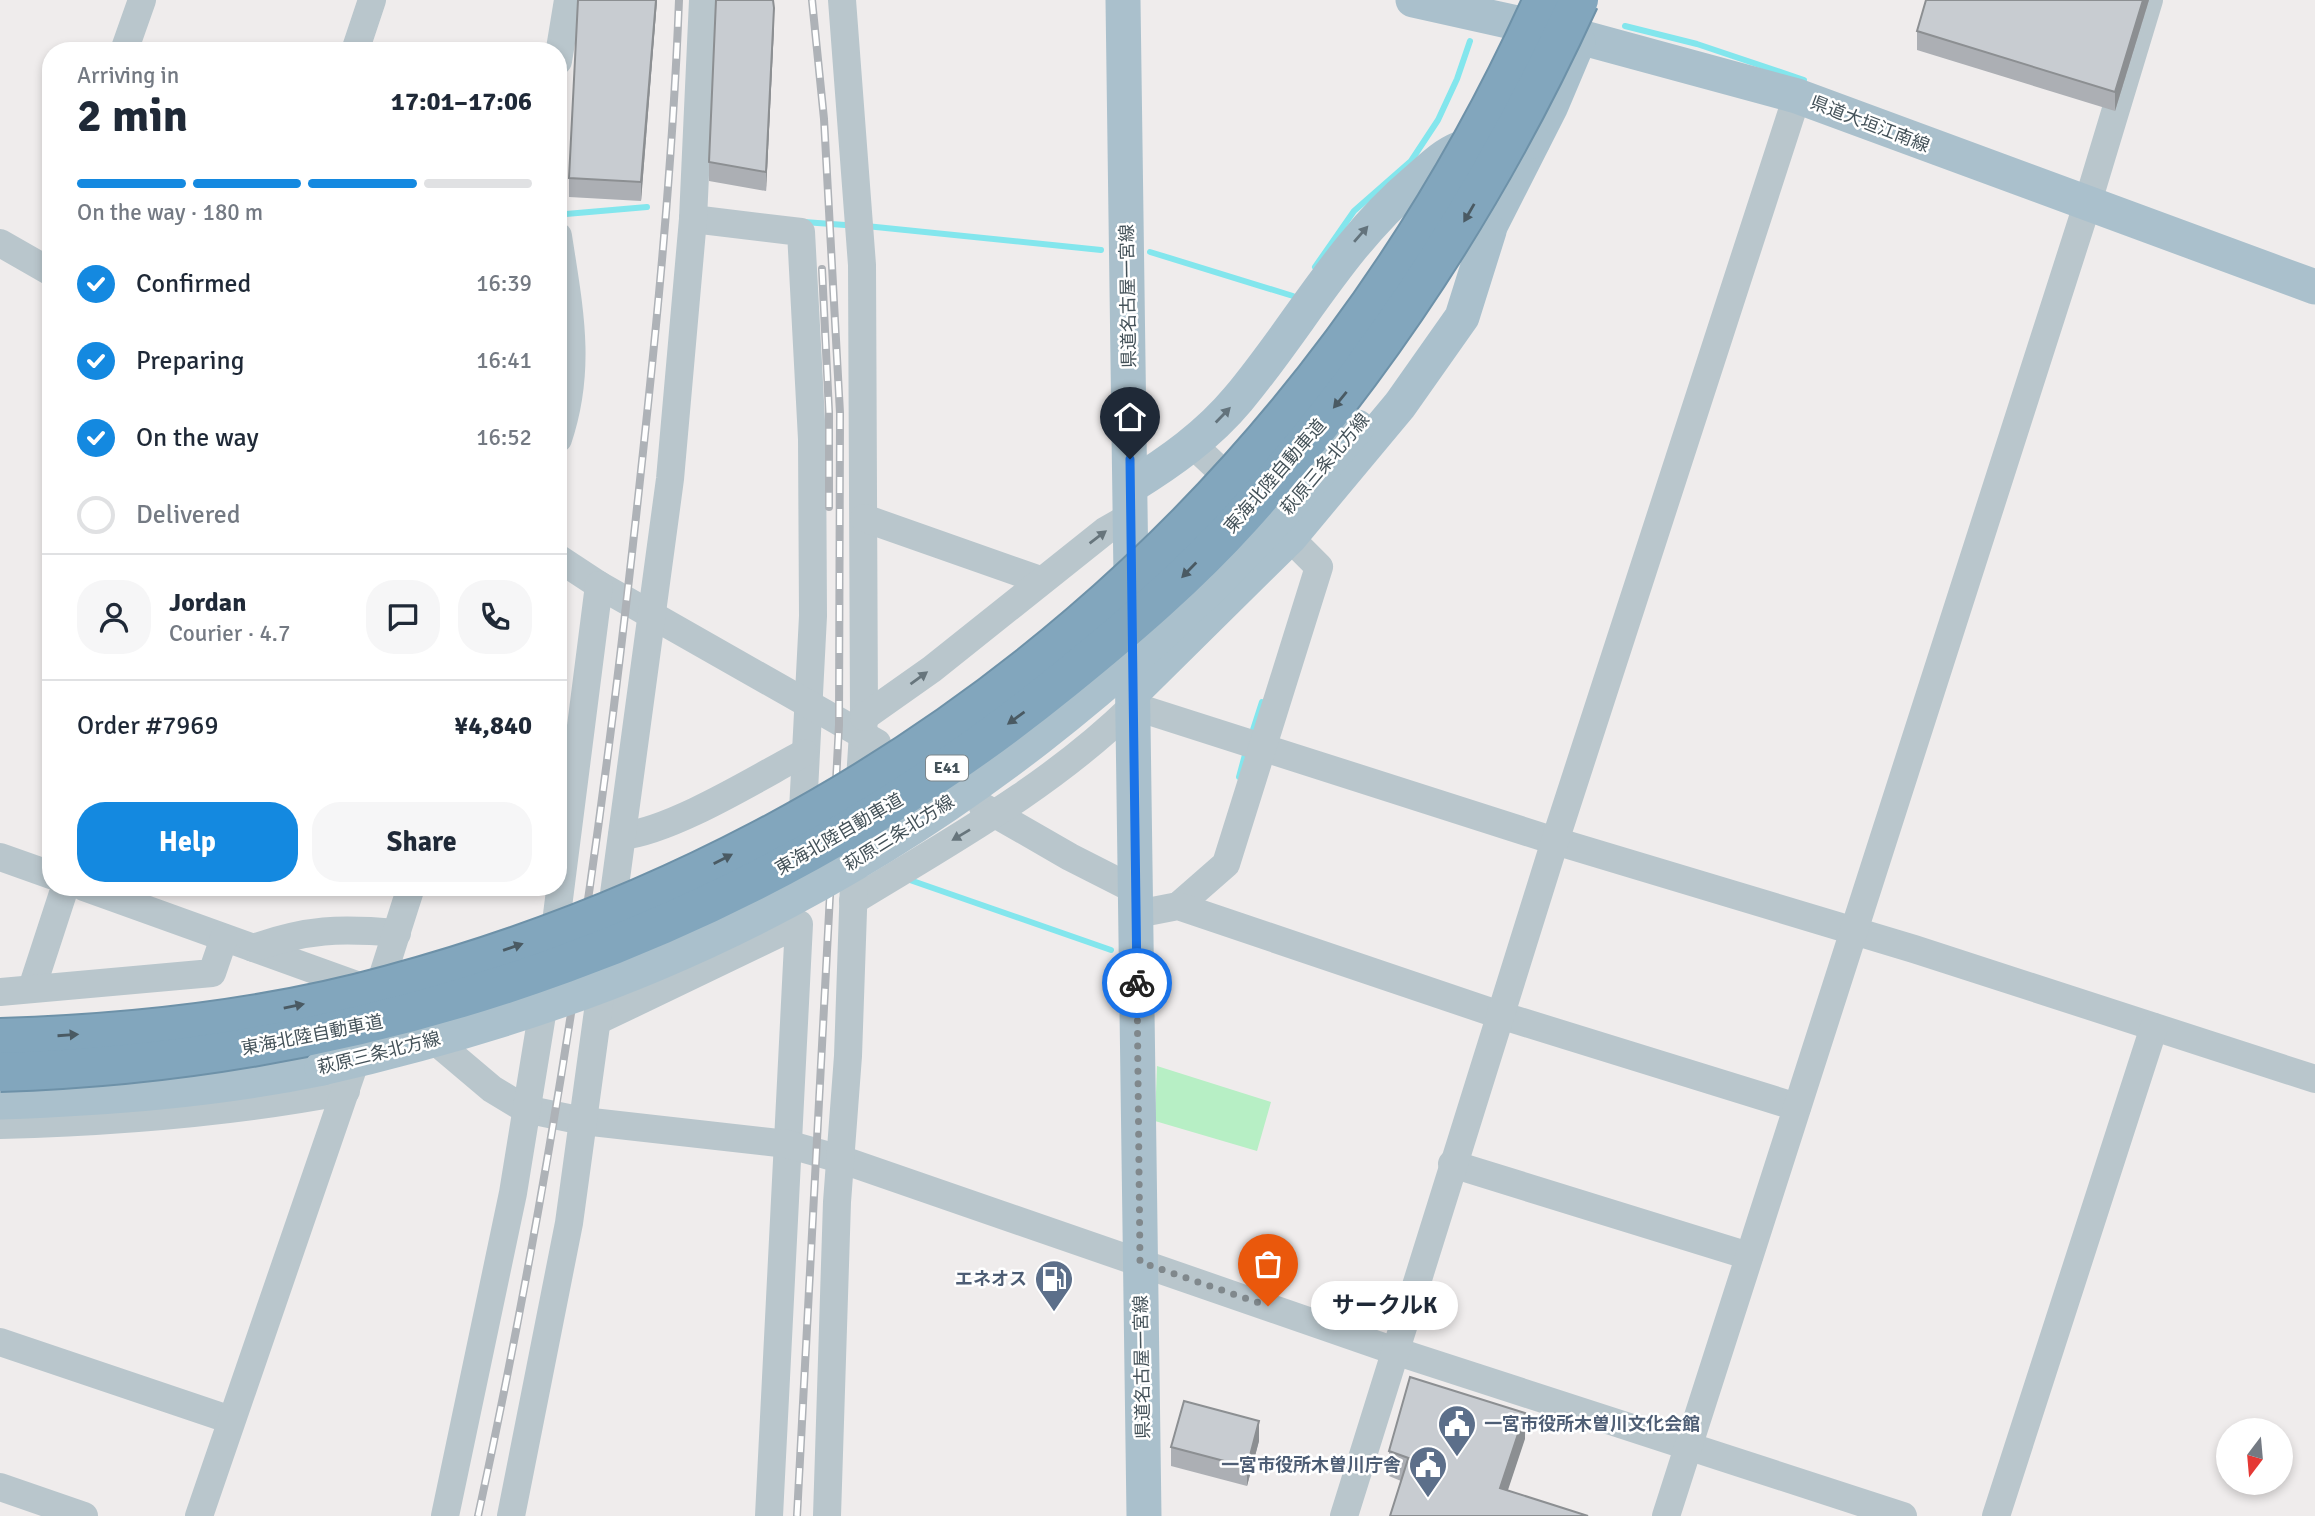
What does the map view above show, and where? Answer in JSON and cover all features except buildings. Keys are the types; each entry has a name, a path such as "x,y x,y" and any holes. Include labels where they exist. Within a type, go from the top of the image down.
{"highway":[{"name":"東海北陸自動車道","path":"0,1038 171,1026 282,1009 388,986 489,955 592,919 696,873 827,804 939,733 1083,624 1164,551 1273,433 1329,363 1427,220 1515,63 1563,14"},
{"name":"東海北陸自動車道","path":"0,1072 174,1061 286,1042 396,1018 496,990 592,954 789,865 887,808 963,757 1106,646 1177,583 1241,518 1314,431 1409,307 1456,234 1546,73 1563,14"}],"main road":[{"name":"県道名古屋一宮線","path":"1123,0 1144,1516"},
{"name":"県道大垣江南線","path":"1413,0 1563,14 1797,96 2315,287"},
{"name":"萩原三条北方線","path":"0,1102 334,1080 407,1047 510,1016 655,964 736,926 885,844 1008,761 1129,666 1185,615 1268,531 1357,427 1443,312 1489,231 1551,106 1563,14 1595,0"},
{"path":"1131,501 1242,393 1360,234 1387,206 1441,159 1458,149 1533,141"},
{"path":"1133,699 1290,537 1363,454 1453,334 1469,297 1489,231"}],"street":[{"path":"127,42 142,0"},
{"path":"358,42 372,0"},
{"path":"561,42 568,0"},
{"path":"511,1516 569,1223 670,479 693,219 703,0"},
{"path":"827,1516 840,1159 856,1056 859,966 853,901 863,726 862,265 842,0"},
{"path":"1666,1516 2087,205 2149,0"},
{"path":"1344,1516 1555,841 1797,96"},
{"path":"693,219 801,232 812,439 813,616 810,704 804,753 799,924 768,1516"},
{"path":"0,243 42,266"},
{"path":"567,293 573,331 573,382 567,405"},
{"path":"1178,906 1226,864 1261,745 1319,567 1192,444"},
{"path":"863,726 1040,580 1105,531 1131,501"},
{"path":"864,518 1040,580"},
{"path":"567,564 599,585 810,704 863,726 995,814 1070,858 1136,902 1178,906 1500,1015 1797,1107"},
{"path":"567,852 599,585"},
{"path":"853,901 1057,773 1133,699 1261,745 1555,841 1854,930 2315,1079"},
{"path":"622,836 639,834 680,816 804,753"},
{"path":"0,857 42,872"},
{"path":"32,988 62,896"},
{"path":"109,896 377,992 492,1089 525,1109 583,1121 787,1144 840,1159 1395,1351 1903,1516"},
{"path":"199,1516 231,1420 334,1080 377,992 408,896"},
{"path":"445,1516 513,1193 561,896"},
{"path":"597,1021 799,924"},
{"path":"253,948 293,934 340,928 397,933"},
{"path":"0,992 212,973 224,938"},
{"path":"1996,1516 2154,1027"},
{"path":"0,1125 192,1115 267,1106 334,1080"},
{"path":"1452,1164 1749,1256"},
{"path":"0,1342 231,1420"},
{"path":"0,1487 84,1516"}],"green space":[{"path":"1157,1066 1271,1102 1257,1151 1155,1121"}],"waterway":[{"path":"1625,26 1697,44 1804,80"},
{"path":"1315,267 1354,211 1411,161 1438,120 1457,79 1470,41"},
{"path":"567,214 647,207"},
{"path":"804,222 845,225"},
{"path":"866,226 1101,250"},
{"path":"1150,252 1293,296"},
{"path":"1252,733 1262,702"},
{"path":"1239,777 1246,751"},
{"path":"907,879 1111,950"}],"railway":[{"path":"478,1516 527,1275 587,910 619,666 654,341 667,205 679,0"},
{"path":"797,1516 839,725 840,413 824,119 812,0"},
{"path":"822,269 829,412 829,507"}],"way so far":[{"path":"1137,983 1140,1262 1268,1306"}],"place":[{"name":"サークルK","path":"1268,1306"},
{"name":"エネオス","path":"1054,1313"},
{"name":"一宮市役所木曽川文化会館","path":"1457,1458"},
{"name":"一宮市役所木曽川庁舎","path":"1428,1499"}],"route":[{"path":"1130,459 1137,983"}]}
